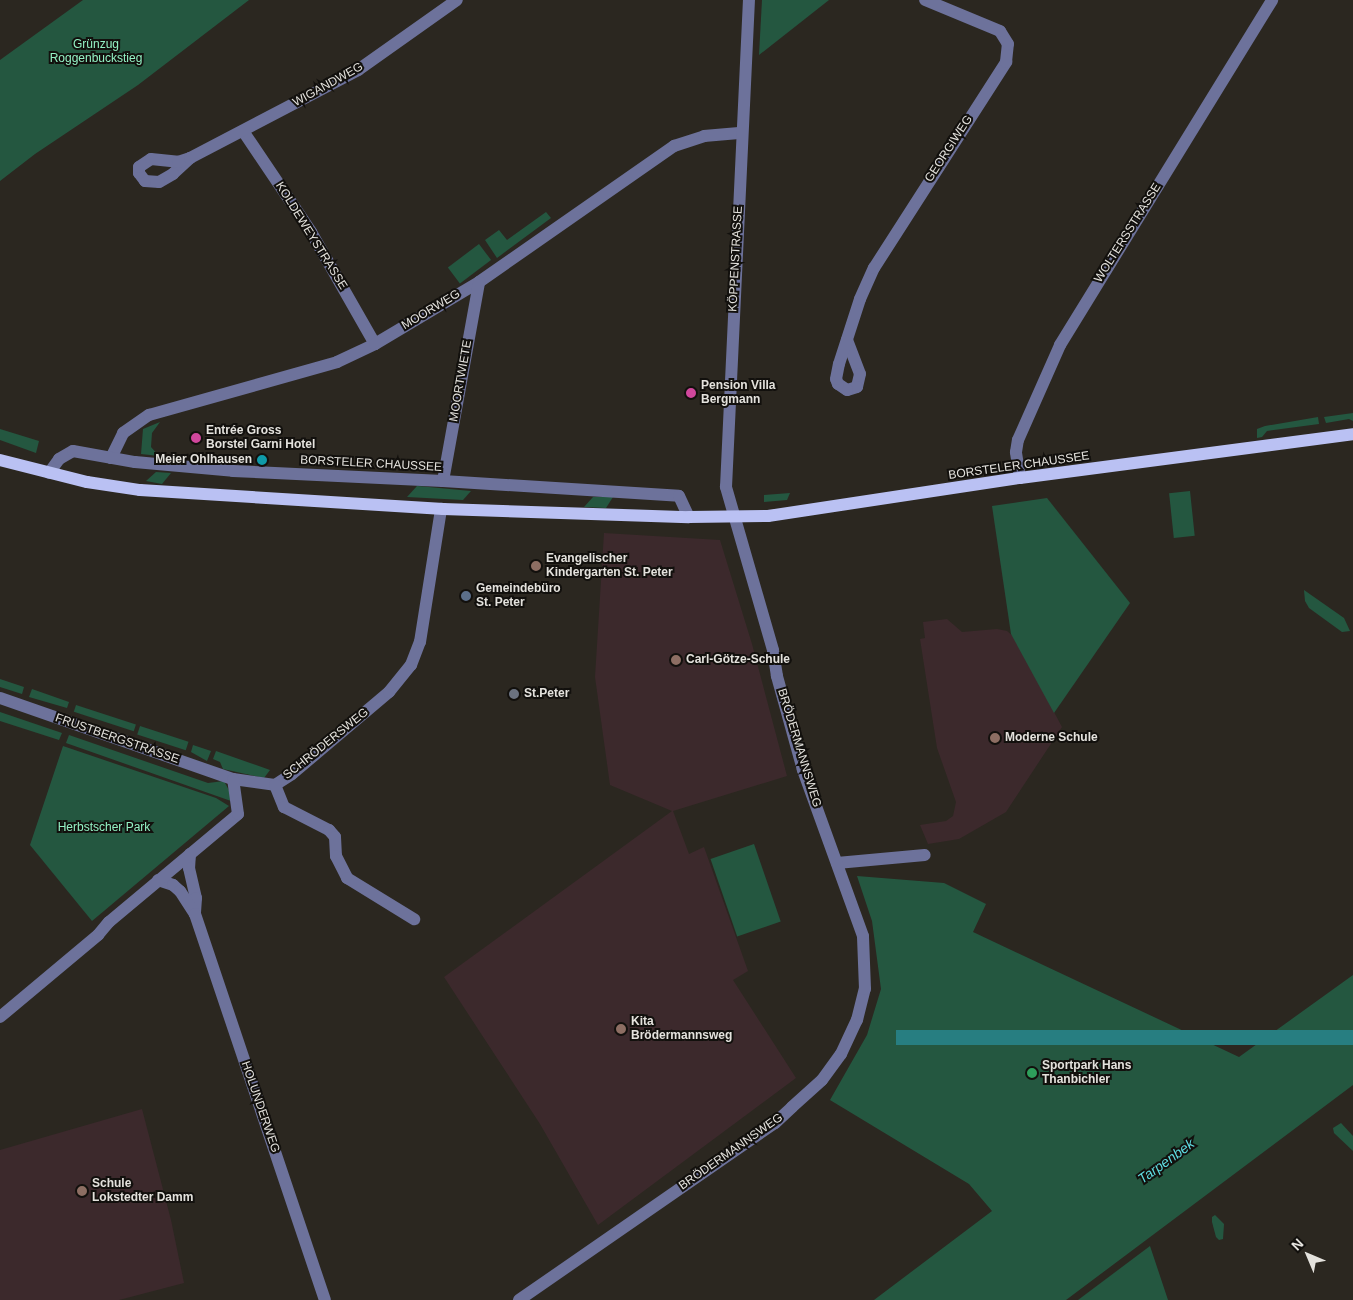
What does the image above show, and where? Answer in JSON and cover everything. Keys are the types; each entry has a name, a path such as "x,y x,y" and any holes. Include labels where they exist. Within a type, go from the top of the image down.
{"main road":[{"name":"BORSTELER CHAUSSEE","path":"0,460 49,473 140,490 441,509 689,517 768,516 1020,478 1353,434"}],"street":[{"name":"WIGANDWEG","path":"190,158 358,70 457,0"},
{"name":"KÖPPENSTRASSE","path":"734,516 726,487 749,0"},
{"name":"GEORGIWEG","path":"847,340 860,299 874,268 1006,62 1008,44 1000,30 925,0"},
{"name":"WOLTERSSTRASSE","path":"1020,478 1016,452 1018,440 1060,345 1272,0"},
{"name":"KOLDEWEYSTRASSE","path":"243,131 311,232 375,344"},
{"name":"MOORWEG","path":"111,458 123,433 149,415 337,362 375,344 479,282 674,146 704,136 742,133"},
{"name":"MOORTWIETE","path":"443,481 479,282"},
{"name":"BORSTELER CHAUSSEE","path":"49,473 59,459 73,451 111,458 233,471 443,481 679,496 689,517"},
{"name":"SCHRÖDERSWEG","path":"233,779 275,785 292,774 389,692 410,665 420,642 441,509"},
{"name":"BRÖDERMANNSWEG","path":"519,1300 775,1123 815,1087 830,1070 849,1038 865,989 863,936 803,770 777,676 773,650 734,516"},
{"name":"FRUSTBERGSTRASSE","path":"0,698 233,779"},
{"path":"0,1017 98,935 108,922 238,814 233,779"},
{"path":"275,785 284,807 329,830 335,837 336,856 346,878 414,919"},
{"name":"HOLUNDERWEG","path":"190,854 189,868 196,898 195,914"},
{"path":"837,863 925,855"},
{"name":"HOLUNDERWEG","path":"158,880 173,885 195,914 325,1300"}],"shaded area":[{"name":"Kita Brödermannsweg","path":"604,533 720,540 752,644 787,776 673,811 689,854 704,847 748,971 733,980 796,1078 598,1225 540,1124 444,977 672,811 610,785 595,677"},
{"name":"Moderne Schule","path":"947,619 962,632 997,629 1007,631 1014,637 1062,727 1006,812 959,839 928,844 920,825 946,821 953,816 956,802 937,748 920,639 925,638 923,622"},
{"name":"Schule Lokstedter Damm","path":"142,1109 171,1220 184,1283 119,1300 0,1300 0,1150"}],"green space":[{"name":"Grünzug Roggenbuckstieg","path":"83,0 249,0 138,85 35,154 0,181 0,60"},
{"path":"762,0 829,0 759,55"},
{"path":"546,212 551,218 497,258 485,240 499,230 507,240"},
{"path":"479,244 491,260 460,283 448,267"},
{"path":"1353,413 1353,421 1349,419 1326,423 1324,417"},
{"path":"1318,417 1319,424 1267,431 1262,437 1257,438 1257,429 1265,426"},
{"path":"160,422 152,433 151,447 159,456 141,454 143,429"},
{"path":"0,429 39,441 36,453 0,440"},
{"path":"156,472 171,473 162,484 146,481"},
{"path":"417,486 471,491 463,500 407,497"},
{"path":"1190,491 1195,536 1174,538 1169,493"},
{"path":"790,493 787,500 764,502 764,495"},
{"path":"593,497 613,497 606,508 584,507"},
{"path":"1047,498 1130,603 1054,713 1011,634 992,506"},
{"path":"1304,590 1344,618 1350,631 1342,632 1309,608 1305,601"},
{"path":"0,679 24,687 22,694 0,687"},
{"path":"32,689 69,702 67,708 29,697"},
{"path":"76,705 136,724 134,731 74,712"},
{"path":"0,712 62,733 59,740 0,721"},
{"path":"140,726 189,742 186,750 137,735"},
{"path":"69,735 208,783 224,781 231,794 231,801 66,743"},
{"path":"193,745 211,751 207,761 191,752"},
{"name":"Herbstscher Park","path":"63,746 216,798 229,806 92,921 30,845"},
{"path":"216,751 270,770 264,778 223,769 220,762 213,759"},
{"path":"754,844 781,922 737,937 711,859"},
{"path":"857,876 944,883 986,904 973,932 1239,1057 1353,975 1353,1085 1066,1300 874,1300 992,1211 969,1184 830,1100 867,1035 881,989 872,921"},
{"path":"1341,1123 1353,1136 1353,1151 1334,1133 1333,1128"},
{"path":"1215,1215 1224,1224 1223,1239 1219,1240 1216,1237 1212,1222 1212,1217"},
{"path":"1150,1246 1168,1300 1078,1300"}],"water":[{"path":"896,1030 1353,1030 1353,1045 896,1045"}],"place":[{"name":"Pension Villa Bergmann","path":"691,393"},
{"name":"Entrée Gross Borstel Garni Hotel","path":"196,438"},
{"name":"Meier Ohlhausen","path":"262,460"},
{"name":"Evangelischer Kindergarten St. Peter","path":"536,566"},
{"name":"Gemeindebüro St. Peter","path":"466,596"},
{"name":"Carl-Götze-Schule","path":"676,660"},
{"name":"St.Peter","path":"514,694"},
{"name":"Moderne Schule","path":"995,738"},
{"name":"Kita Brödermannsweg","path":"621,1029"},
{"name":"Sportpark Hans Thanbichler","path":"1032,1073"},
{"name":"Schule Lokstedter Damm","path":"82,1191"}],"water label":[{"name":"Tarpenbek","path":"1166,1161"}]}
